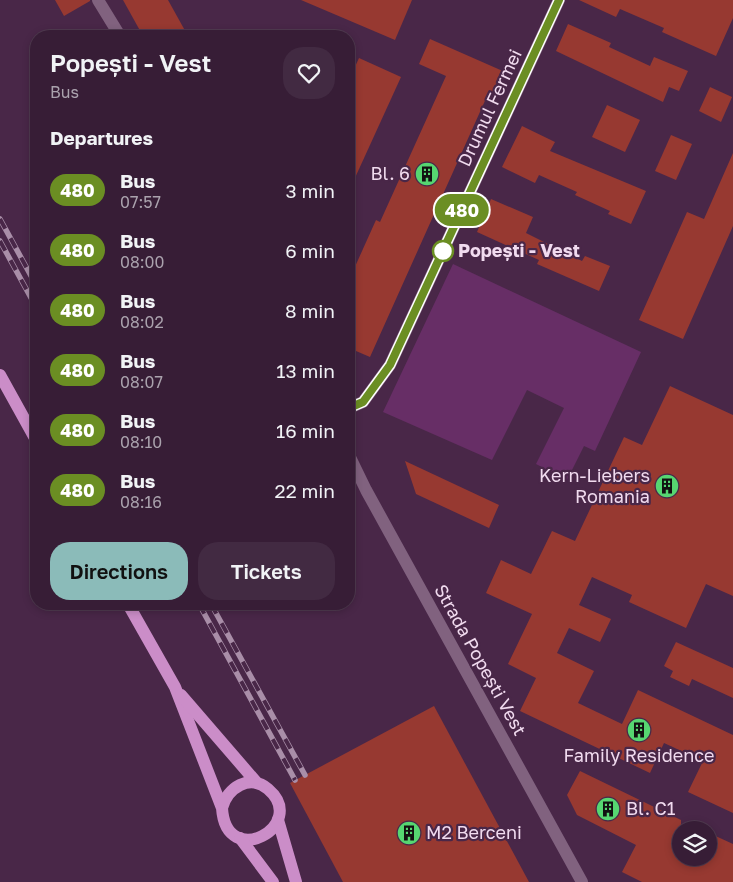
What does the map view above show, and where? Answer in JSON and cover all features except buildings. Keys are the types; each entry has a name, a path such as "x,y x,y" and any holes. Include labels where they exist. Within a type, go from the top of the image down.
{"main road":[{"path":"0,375 30,429"},
{"path":"131,610 175,687 222,808 226,827 240,838 273,882"},
{"path":"175,687 257,783 273,793 278,801 278,820 296,882"},
{"path":"222,808 224,799 238,785 257,783"},
{"path":"240,838 260,839 274,828 278,820"}],"street":[{"path":"98,0 116,30"},
{"name":"Drumul Fermei","path":"355,405 363,402 390,365 559,0"},
{"name":"Strada Popești Vest","path":"355,468 582,882"}],"shaded area":[{"path":"453,264 641,352 595,451 584,446 567,480 536,464 564,408 527,390 492,460 383,412"}],"railway":[{"path":"0,219 30,274"},
{"path":"0,241 30,296"},
{"path":"202,610 295,780"},
{"path":"214,610 305,775"}],"bus line":[{"name":"480","path":"355,405 363,402 390,365 559,0"}],"place":[{"name":"Bl. 6","path":"427,174"},
{"name":"Popești - Vest","path":"443,251"},
{"name":"Kern-Liebers Romania","path":"667,486"},
{"name":"Family Residence","path":"639,730"},
{"name":"Bl. C1","path":"608,809"},
{"name":"M2 Berceni","path":"409,833"}]}
